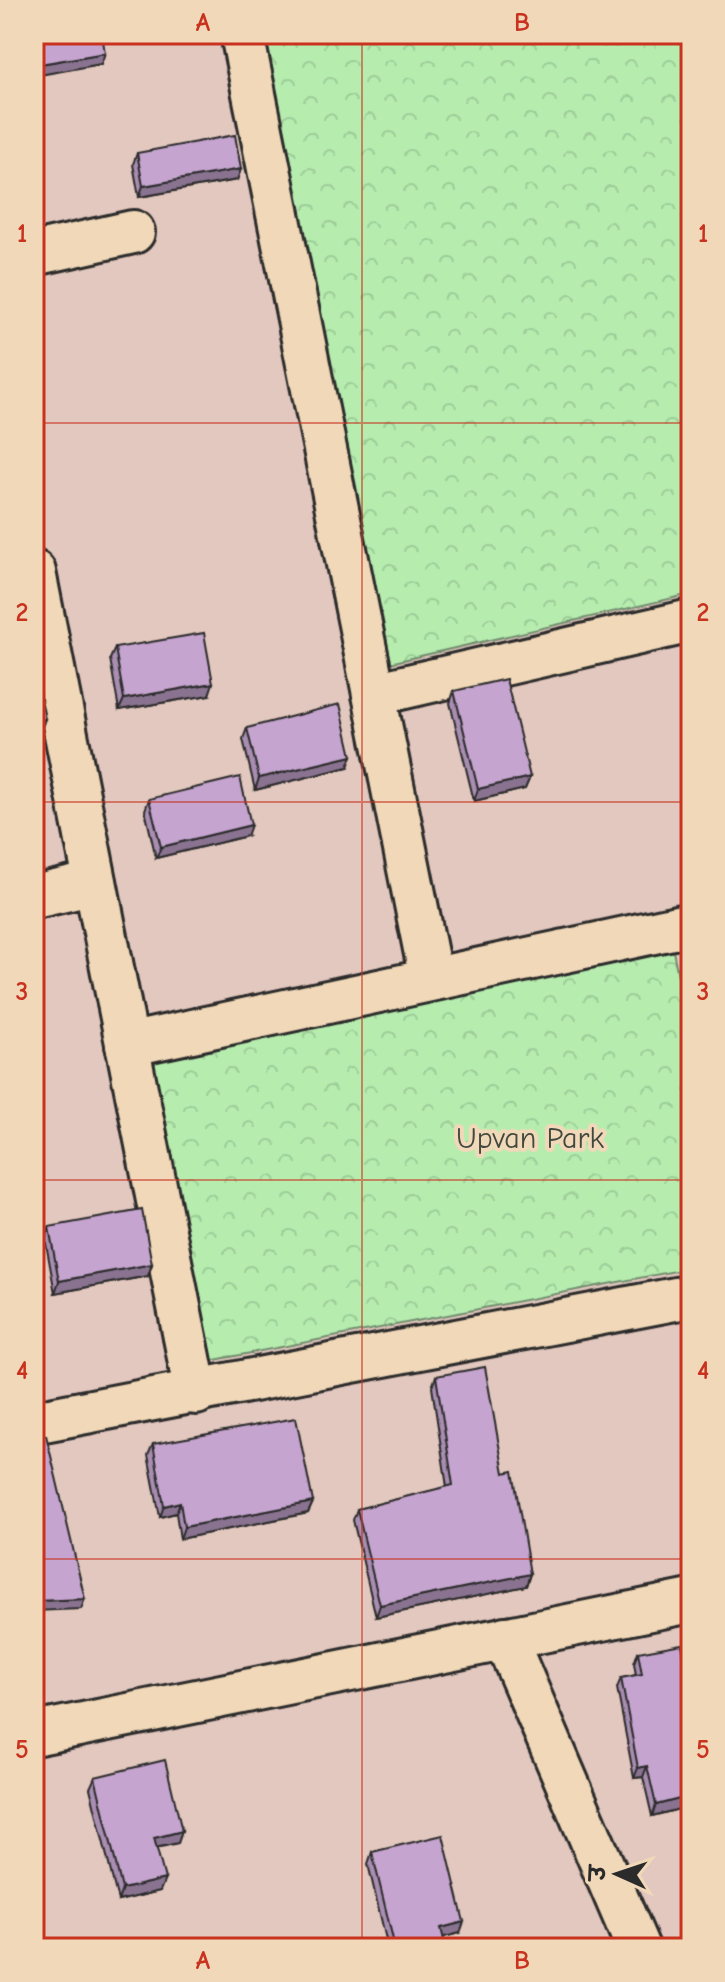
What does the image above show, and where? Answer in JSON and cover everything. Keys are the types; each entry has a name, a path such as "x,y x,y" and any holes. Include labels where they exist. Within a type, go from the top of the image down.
{"street":[{"path":"242,34 431,979"},
{"path":"34,254 133,232"},
{"path":"35,583 196,1393"},
{"path":"374,694 691,621"},
{"path":"34,897 95,883"},
{"path":"127,1045 431,979 689,936"},
{"path":"34,1422 691,1296"},
{"path":"34,1734 691,1601"},
{"path":"505,1638 638,1948"}],"green space":[{"path":"257,34 691,34 691,594 381,665"},
{"name":"Upvan Park","path":"672,946 691,1039 691,1268 204,1362 146,1060"}],"building":[{"path":"34,34 102,34 105,53 34,65"},
{"path":"235,135 241,169 143,186 137,153"},
{"path":"204,633 213,683 124,699 115,648"},
{"path":"34,663 45,719 34,721"},
{"path":"506,679 530,777 478,789 454,691"},
{"path":"340,704 352,756 259,778 247,728"},
{"path":"240,777 251,825 161,847 149,799"},
{"path":"142,1210 152,1264 59,1281 49,1227"},
{"path":"485,1367 504,1473 513,1471 530,1574 380,1605 357,1509 453,1485 436,1376"},
{"path":"296,1418 313,1502 184,1527 180,1502 164,1506 153,1444"},
{"path":"46,1435 85,1599 35,1601 34,1436"},
{"path":"682,1644 691,1694 691,1796 656,1805 647,1766 638,1768 621,1678 642,1674 638,1652"},
{"path":"165,1760 182,1831 154,1838 165,1879 122,1889 95,1777"},
{"path":"443,1835 464,1922 441,1928 446,1948 395,1948 372,1852"}]}
